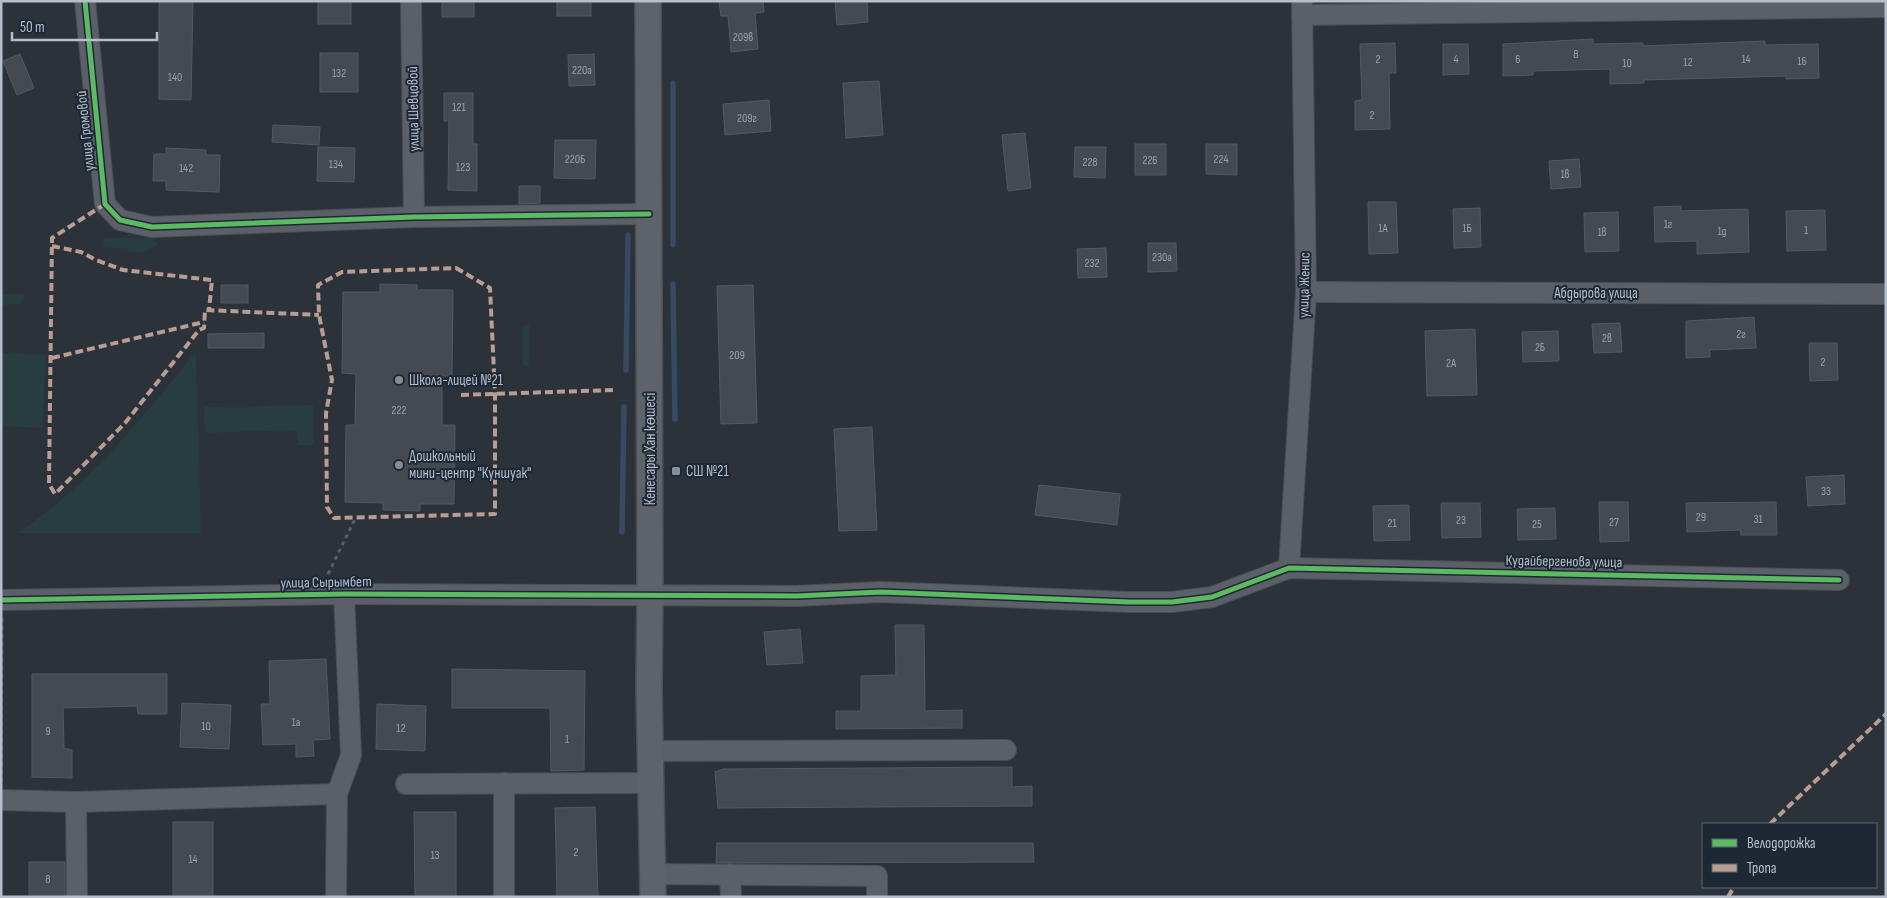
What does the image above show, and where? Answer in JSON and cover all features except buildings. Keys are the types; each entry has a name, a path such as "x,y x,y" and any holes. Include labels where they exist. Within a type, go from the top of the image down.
{"main road":[{"name":"Кенесары Хан көшесі","path":"648,1 650,783 652,885"}],"street":[{"name":"улица Громовой","path":"85,1 105,204 120,220 152,227 414,216 649,214"},
{"name":"улица Шевцовой","path":"411,1 414,216"},
{"path":"1302,8 1886,8"},
{"name":"улица Женис","path":"1289,568 1306,292 1302,8"},
{"name":"Абдырова улица","path":"1306,292 1886,294"},
{"name":"улица Сырымбет","path":"2,600 344,594 797,596 881,592 1172,602 1212,597 1289,568"},
{"name":"Кудайбергенова улица","path":"1289,568 1839,580"},
{"path":"336,897 337,794 351,755 344,594"},
{"path":"650,751 1006,750"},
{"path":"504,783 504,897"},
{"path":"406,784 650,783"},
{"path":"1,800 76,802 337,794"},
{"path":"76,802 77,897"},
{"path":"652,885 730,874 877,876 877,897"},
{"path":"730,874 731,897"}],"path":[{"path":"325,579 356,517"},
{"path":"1,800 2,600"}],"green space":[{"path":"103,238 152,238 158,245 141,253 103,246"},
{"path":"1,294 25,294 21,304 1,305"},
{"path":"529,324 529,367 523,365 522,327"},
{"path":"196,352 201,533 17,533 68,494 114,449"},
{"path":"2,353 46,355 42,428 1,426"},
{"path":"313,405 314,445 298,445 297,430 205,433 204,407"}],"waterway":[{"path":"673,83 673,245"},
{"path":"626,370 628,235"},
{"path":"673,284 675,419"},
{"path":"622,532 624,407"}],"marked path":[{"path":"105,204 52,238 49,484 55,494 125,423 199,330 204,328 205,310 319,315"},
{"path":"52,246 81,252 123,270 212,280 209,310"},
{"path":"456,268 490,288 495,394 495,514 334,518 327,507 326,413 332,380 319,315 318,285 342,272 456,268"},
{"path":"52,358 204,322"},
{"path":"461,395 613,390"},
{"path":"1771,823 1886,714"},
{"path":"1728,897 1733,888"}],"cycle path":[{"path":"85,1 105,204 120,220 152,227 414,217 649,214"},
{"path":"1,600 344,594 797,596 881,592 1172,602 1212,597 1289,568 1839,580"}],"place":[{"name":"Школа-лицей №21","path":"399,380"},
{"name":"Дошкольный мини-центр \"Куншуак\"","path":"399,465"},
{"name":"СШ №21","path":"676,471"}]}
